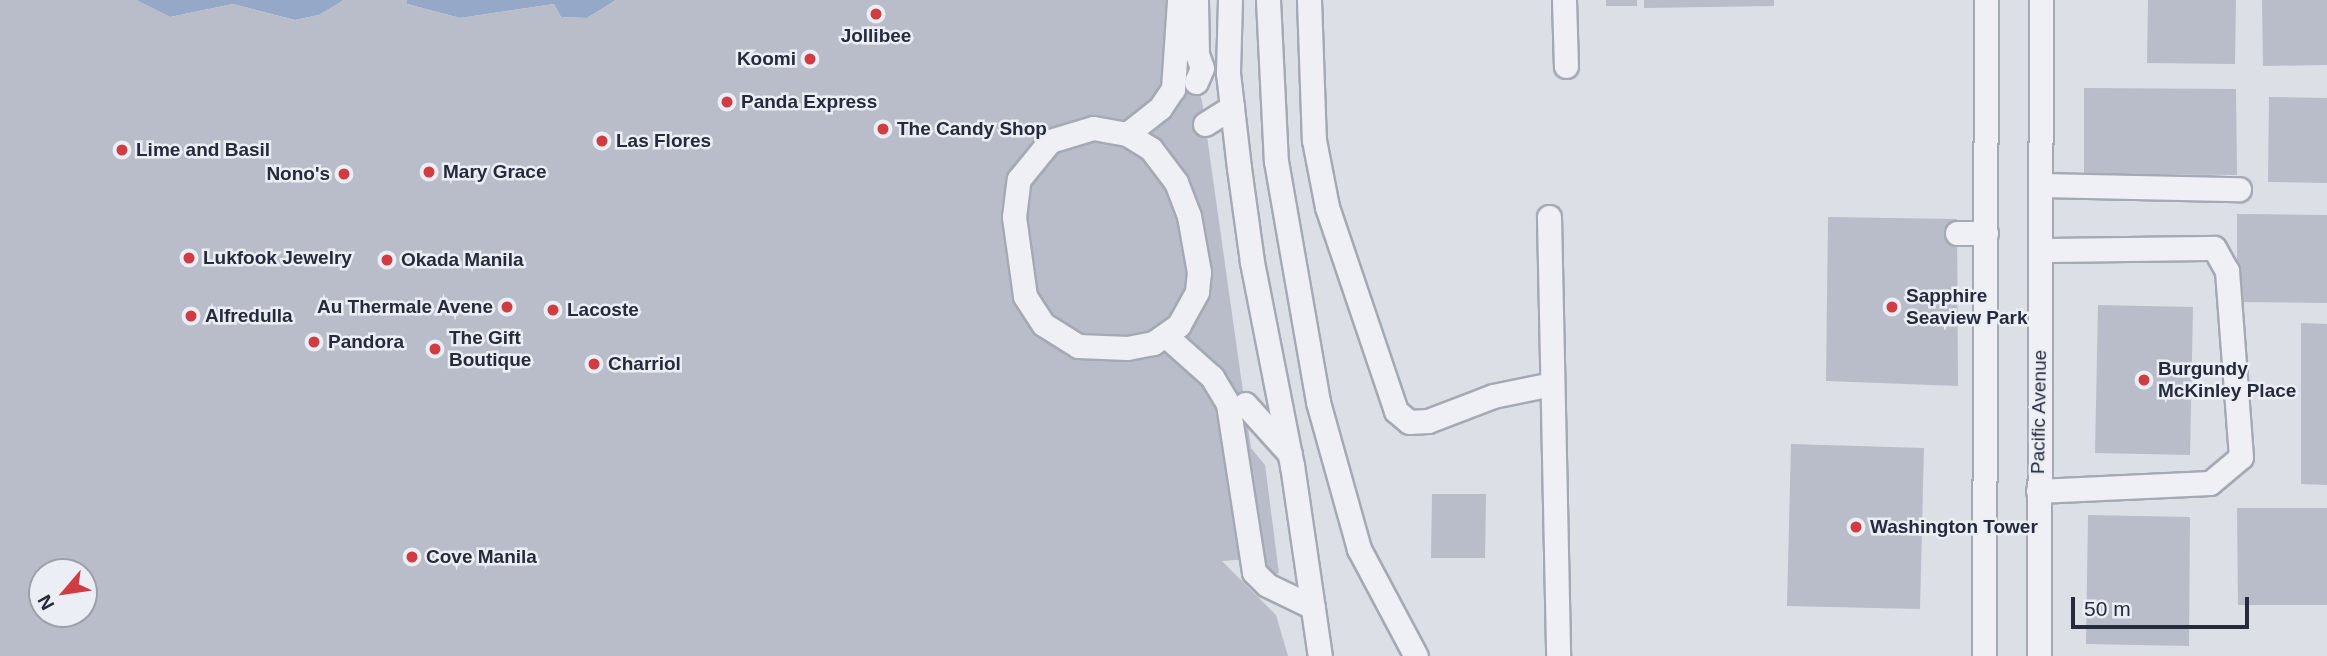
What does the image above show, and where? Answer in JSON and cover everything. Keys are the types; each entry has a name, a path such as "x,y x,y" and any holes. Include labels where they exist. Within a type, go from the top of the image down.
{"street":[{"path":"1127,134 1160,108 1172,89 1179,0"},
{"path":"1196,0 1197,54 1202,68 1196,82"},
{"path":"1230,0 1232,107 1252,262 1290,454 1320,656"},
{"path":"1268,0 1276,161 1318,402 1359,549 1416,656"},
{"path":"1309,0 1314,140 1327,207 1396,411 1409,422 1428,421 1493,396 1552,384"},
{"path":"1564,0 1566,66"},
{"path":"1984,656 1986,0"},
{"name":"Pacific Avenue","path":"2039,656 2041,0"},
{"path":"1205,124 1232,107"},
{"path":"1080,129 1127,134 1166,163 1176,182 1193,237 1199,272 1197,292 1189,311 1166,336 1127,348 1078,346 1043,324 1025,296 1014,198 1027,164 1050,141 1080,129"},
{"path":"2041,185 2239,189"},
{"path":"1549,217 1558,656"},
{"path":"1957,233 1986,233"},
{"path":"2038,491 2210,483 2241,457 2227,271 2214,248 2041,250"},
{"path":"1166,336 1212,377 1228,404 1254,572 1267,585 1312,607"},
{"path":"1245,404 1290,454"}],"water":[{"path":"136,0 344,0 319,15 295,20 233,4 170,17"},
{"path":"407,0 616,0 587,18 561,17 554,4 460,18 407,4"}],"building":[{"name":"Okada Manila","path":"0,0 136,0 170,17 233,4 295,20 319,15 344,0 407,0 407,4 460,18 554,4 561,17 587,18 616,0 1187,0 1188,61 1202,101 1251,448 1265,465 1279,573 1267,577 1262,558 1222,561 1276,615 1288,656 0,656"},
{"path":"1606,0 1637,0 1637,6 1606,6"},
{"path":"1644,0 1774,0 1774,6 1644,8"},
{"path":"2148,0 2236,0 2235,64 2147,63"},
{"path":"2262,0 2327,0 2327,65 2263,66"},
{"path":"2084,88 2236,89 2237,175 2084,174"},
{"path":"2269,97 2327,98 2327,183 2268,182"},
{"path":"2237,214 2327,215 2327,303 2237,302"},
{"name":"Sapphire Seaview Park","path":"1828,217 1957,219 1958,386 1826,381"},
{"name":"Burgundy McKinley Place","path":"2098,305 2193,307 2190,455 2095,453"},
{"path":"2301,323 2327,324 2327,485 2301,484"},
{"name":"Washington Tower","path":"1791,444 1924,448 1920,609 1787,606"},
{"path":"1432,494 1486,494 1485,558 1431,558"},
{"path":"2237,508 2327,508 2327,605 2238,605"},
{"path":"2088,515 2190,517 2189,646 2086,644"}],"place":[{"name":"Jollibee","path":"876,14"},
{"name":"Koomi","path":"810,59"},
{"name":"Panda Express","path":"727,102"},
{"name":"The Candy Shop","path":"883,129"},
{"name":"Las Flores","path":"602,141"},
{"name":"Lime and Basil","path":"122,150"},
{"name":"Mary Grace","path":"429,172"},
{"name":"Nono's","path":"344,174"},
{"name":"Lukfook Jewelry","path":"189,258"},
{"name":"Okada Manila","path":"387,260"},
{"name":"Au Thermale Avene","path":"507,307"},
{"name":"Sapphire Seaview Park","path":"1892,307"},
{"name":"Lacoste","path":"553,310"},
{"name":"Alfredulla","path":"191,316"},
{"name":"Pandora","path":"314,342"},
{"name":"The Gift Boutique","path":"435,349"},
{"name":"Charriol","path":"594,364"},
{"name":"Burgundy McKinley Place","path":"2144,380"},
{"name":"Washington Tower","path":"1856,527"},
{"name":"Cove Manila","path":"412,557"}]}
